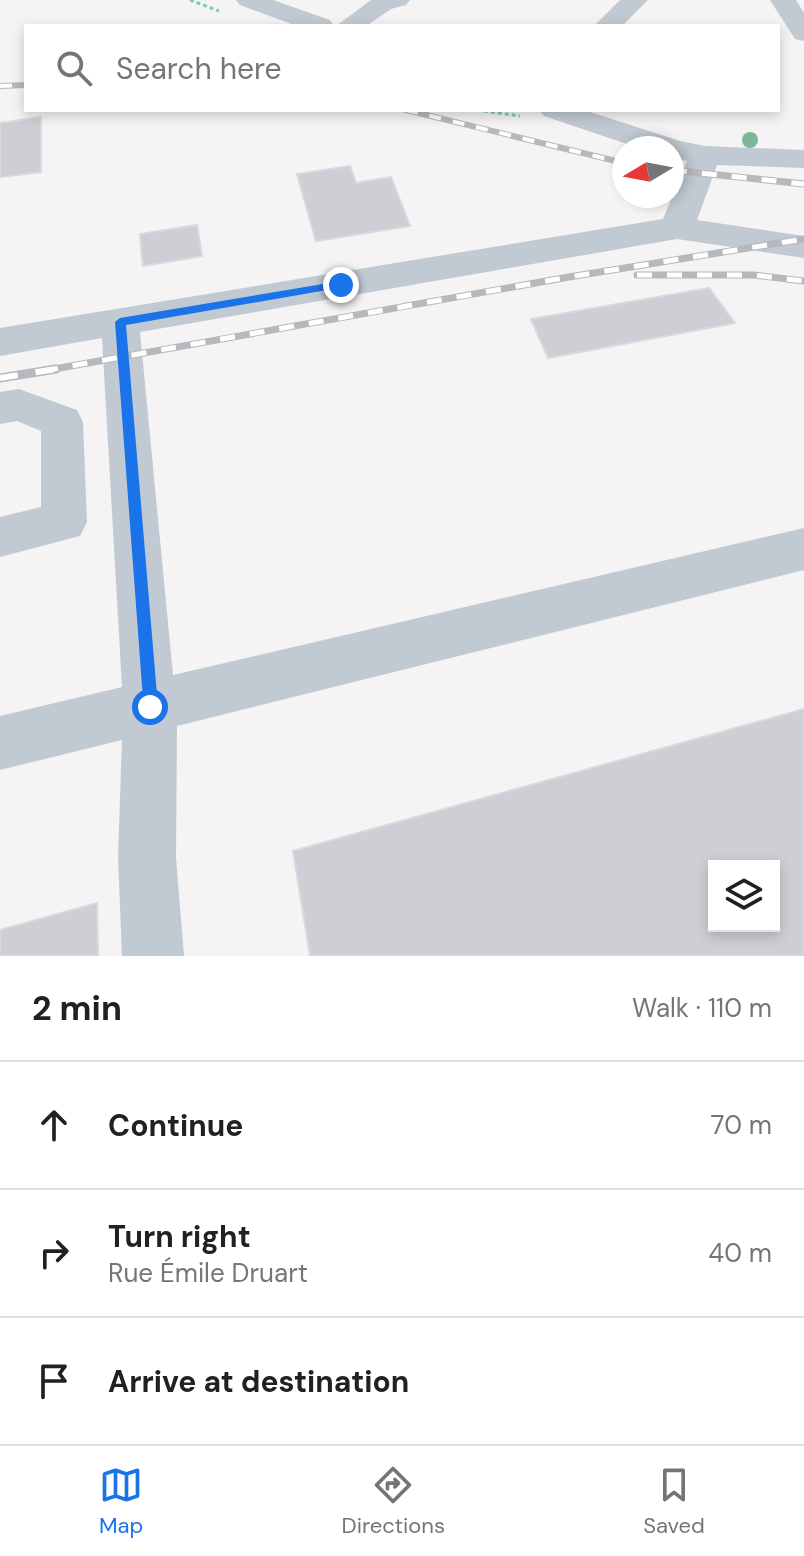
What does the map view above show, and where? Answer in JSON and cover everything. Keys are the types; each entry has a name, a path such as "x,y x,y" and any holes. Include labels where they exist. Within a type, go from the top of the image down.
{"street":[{"path":"249,0 315,24"},
{"path":"609,24 635,0"},
{"path":"352,24 382,4 399,16"},
{"path":"560,112 635,136"},
{"path":"684,151 804,159"},
{"path":"677,228 678,208"},
{"path":"0,342 677,228 804,247"},
{"path":"120,322 150,707 147,858 153,956"},
{"path":"0,408 19,405 62,422 64,522 0,537"},
{"path":"0,743 804,549"}],"path":[{"path":"490,112 524,117"}],"building":[{"path":"41,117 41,172 0,177 0,123"},
{"path":"350,166 356,183 391,177 410,226 316,241 297,174"},
{"path":"197,225 202,256 143,266 140,234"},
{"path":"709,288 735,323 548,358 531,319"},
{"path":"804,709 804,956 310,956 293,851"},
{"path":"97,903 98,956 0,956 0,930"}],"railway":[{"path":"0,86 24,85"},
{"path":"414,112 612,160"},
{"path":"684,171 804,184"},
{"path":"43,371 569,277 804,239"},
{"path":"637,275 754,275 804,281"},
{"path":"0,378 56,369"}],"route":[{"path":"150,707 120,322 341,285"}]}
